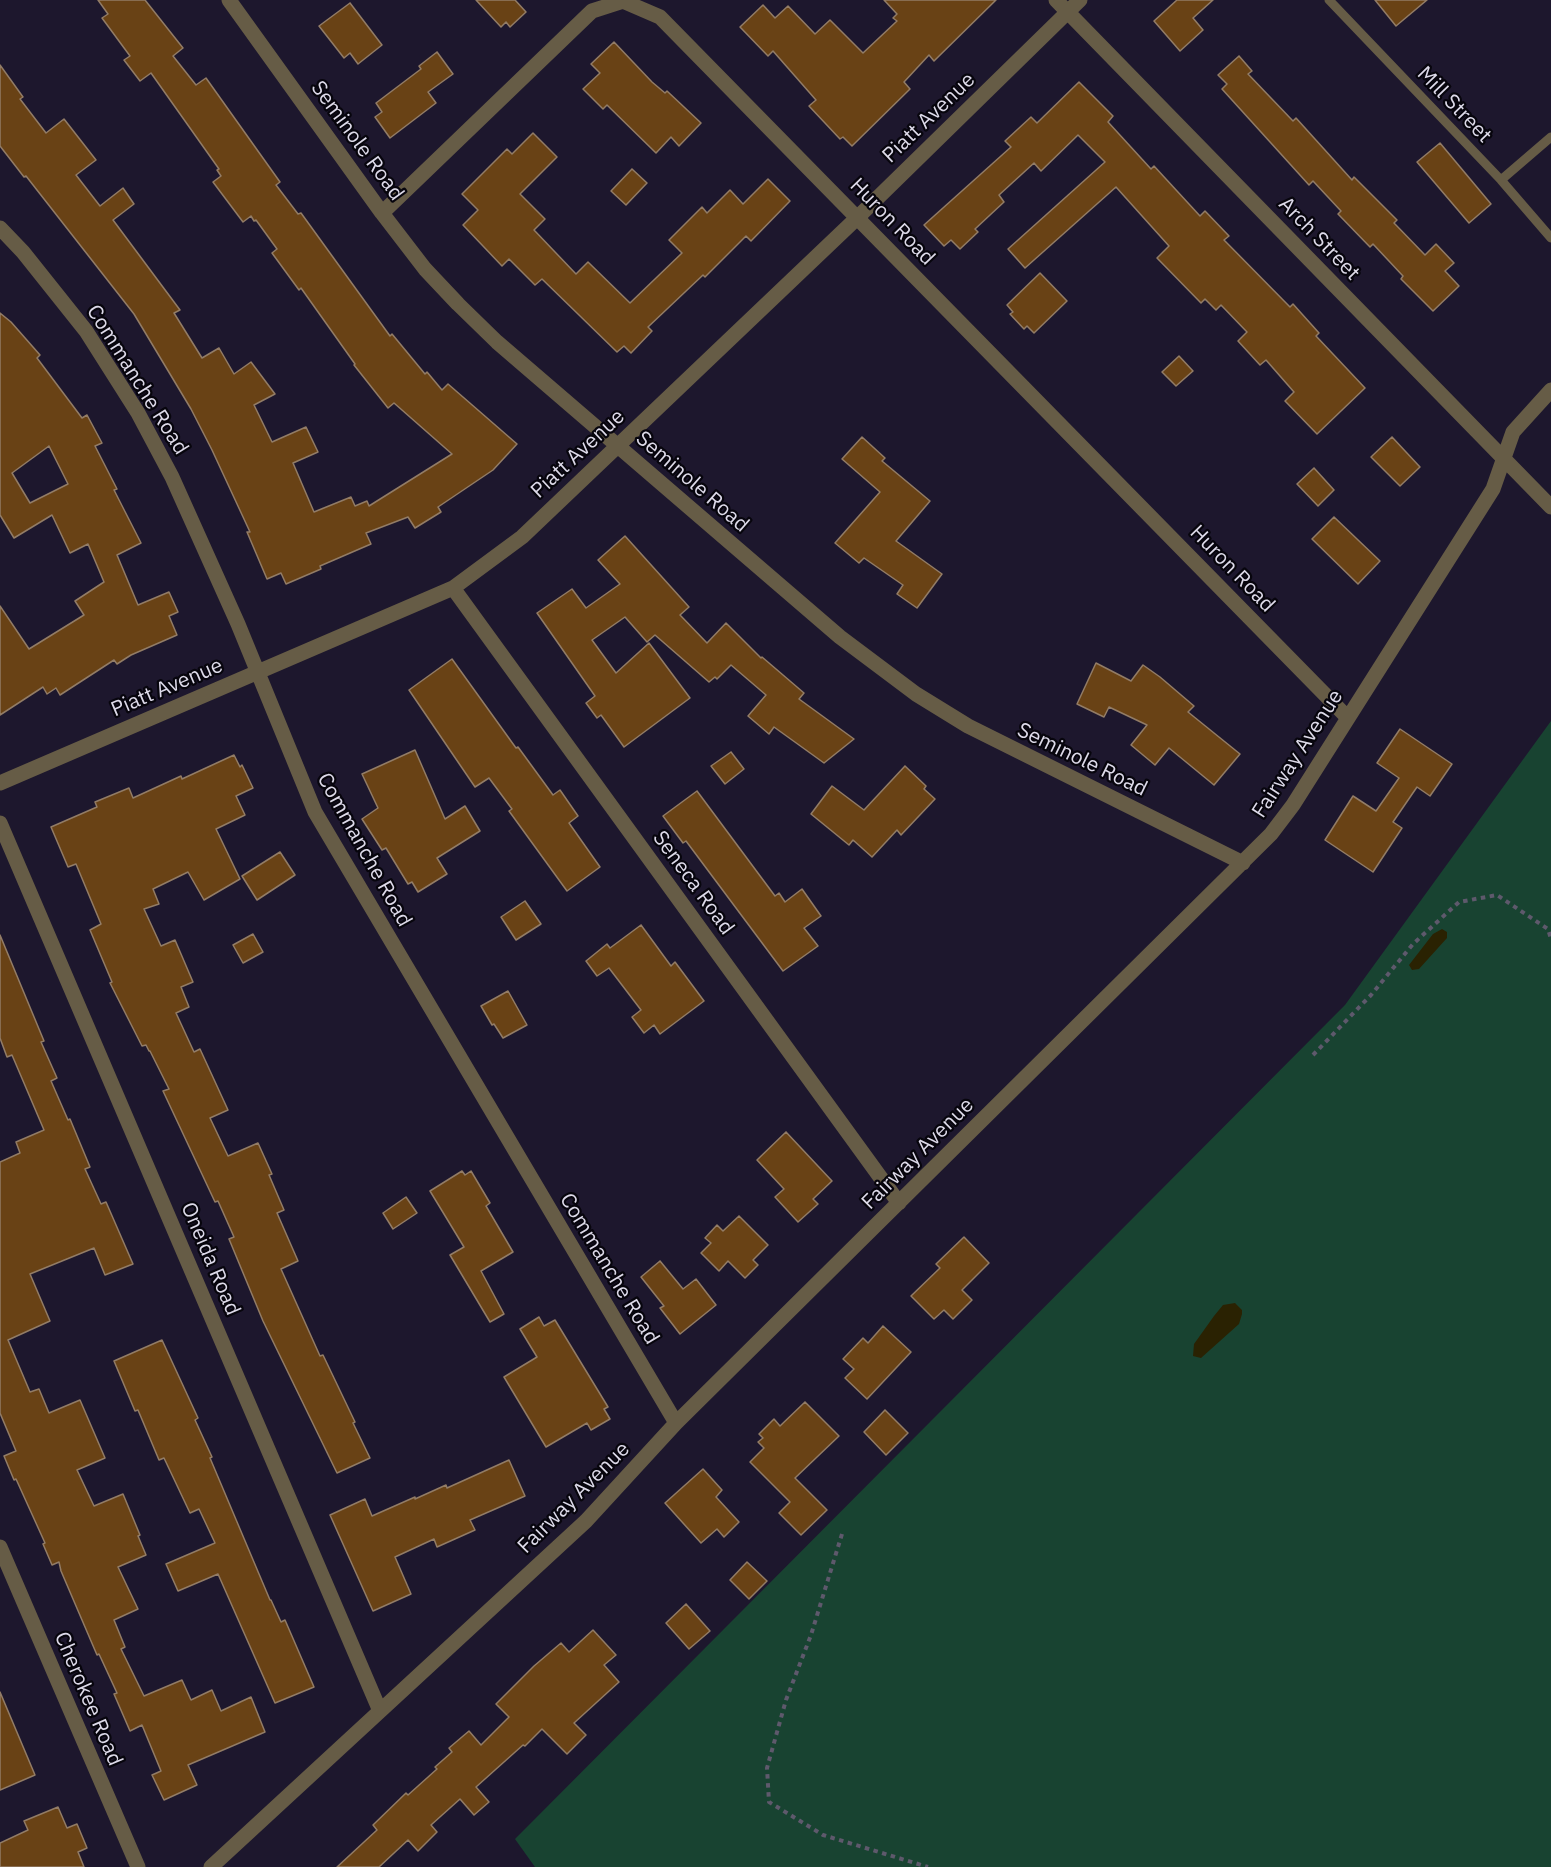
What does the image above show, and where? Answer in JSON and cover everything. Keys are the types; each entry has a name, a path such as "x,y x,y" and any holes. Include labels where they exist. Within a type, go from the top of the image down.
{"street":[{"name":"Seminole Road","path":"229,0 382,213 425,269 458,304 497,342 840,637 916,694 968,726 1243,862"},
{"name":"Arch Street","path":"1056,0 1551,507"},
{"name":"Piatt Avenue","path":"0,783 453,588 522,537 858,217 1080,0"},
{"name":"Huron Road","path":"382,213 592,12 623,1 660,17 1347,717"},
{"name":"Commanche Road","path":"0,228 23,252 86,331 138,413 172,477 238,624 315,812 676,1423"},
{"name":"Fairway Avenue","path":"211,1867 586,1521 676,1423 1271,834 1293,805 1493,489 1512,432 1551,390"},
{"name":"Seneca Road","path":"453,588 899,1203"},
{"name":"Oneida Road","path":"0,823 380,1711"},
{"name":"Cherokee Road","path":"0,1547 138,1867"}],"lane":[{"name":"Mill Street","path":"1329,0 1501,180 1551,238"},
{"path":"1501,180 1551,137"}],"path":[{"path":"1313,1055 1371,995 1413,944 1459,902 1497,895 1548,929 1551,939"},
{"path":"842,1534 811,1635 786,1700 766,1768 769,1802 823,1835 928,1867"}],"green space":[{"path":"1551,721 1551,1867 535,1867 515,1839 1345,1005"}],"sand":[{"path":"1442,929 1447,932 1447,938 1419,969 1412,970 1409,965 1433,934"},
{"path":"1235,1303 1242,1310 1239,1324 1201,1358 1193,1356 1194,1344 1214,1316 1223,1305"}],"building":[{"path":"98,0 145,0 183,48 173,56 196,85 206,78 280,182 276,185 298,214 301,213 390,336 392,334 425,374 427,372 442,390 448,384 517,444 493,470 438,507 441,512 415,528 408,517 366,533 371,544 320,566 321,569 286,584 281,573 267,579 247,532 250,532 212,450 191,409 134,314 0,146 0,65 23,97 20,99 46,133 64,119 96,160 76,175 100,206 123,188 134,204 113,220 180,310 174,313 202,358 219,348 234,374 251,362 275,394 254,405 272,442 306,427 318,452 293,463 314,512 351,497 355,506 367,501 369,506 452,454 394,403 388,408 354,365 301,288 299,290 272,253 277,249 256,220 254,221 251,216 243,222 213,182 221,176 217,170 219,169 151,73 140,81 124,60 130,56 102,18 108,14"},
{"path":"476,0 515,0 526,12 510,27 506,22 501,27"},
{"path":"884,0 996,0 934,61 929,55 904,82 910,89 852,146 843,137 840,139 809,106 816,100 773,51 768,56 740,27 763,5 775,18 788,6 815,34 830,20 863,53 897,21 893,18 897,14"},
{"path":"1177,0 1213,0 1193,18 1203,30 1180,51 1154,21"},
{"path":"1375,0 1427,0 1396,26"},
{"path":"350,3 382,45 358,64 350,53 344,58 319,26"},
{"path":"614,42 652,82 665,93 667,91 701,123 679,146 671,137 656,153 607,105 603,109 583,89 600,73 591,64"},
{"path":"437,52 453,74 428,92 436,103 390,138 375,117 382,112 376,103 421,69 419,66"},
{"path":"1239,56 1252,71 1248,74 1293,121 1296,118 1352,180 1354,177 1397,220 1394,223 1425,255 1436,244 1454,263 1445,271 1459,286 1433,311 1401,279 1403,276 1373,244 1370,247 1338,214 1341,211 1313,181 1309,185 1222,89 1227,84 1218,75"},
{"path":"1079,82 1113,116 1108,122 1151,169 1154,166 1200,216 1205,211 1229,236 1224,240 1290,307 1293,304 1319,333 1316,336 1365,388 1317,434 1285,401 1294,392 1266,360 1260,365 1238,341 1247,332 1221,305 1216,310 1205,299 1201,303 1157,258 1169,246 1116,187 1025,268 1008,249 1105,162 1078,135 1041,171 1034,163 999,195 1004,202 975,229 978,232 960,249 951,240 944,246 924,225 1011,147 1005,141 1031,117 1037,123"},
{"path":"533,133 557,157 520,194 545,219 534,230 576,274 588,262 630,303 682,253 669,240 702,207 707,213 730,190 743,204 768,179 790,201 751,241 746,236 705,277 703,275 648,327 652,331 631,353 624,346 617,352 542,279 535,285 509,259 502,266 463,225 478,210 462,194 507,149 512,154"},
{"path":"1440,143 1491,204 1469,223 1417,162"},
{"path":"632,169 647,183 626,205 611,191"},
{"path":"1040,273 1067,301 1034,333 1027,326 1024,329 1010,314 1013,312 1007,305"},
{"path":"0,313 40,355 37,358 82,418 87,415 102,443 95,446 141,543 117,555 138,605 169,592 178,612 169,616 177,635 131,655 117,664 114,660 60,695 56,688 47,694 43,687 0,715 0,606 29,649 84,615 75,601 104,582 88,544 70,553 52,515 14,538 0,515","holes":["49,446 68,484 30,503 12,473"]},
{"path":"1179,356 1193,371 1176,386 1162,372"},
{"path":"862,437 885,458 882,461 930,501 896,541 942,574 917,608 897,594 903,585 864,558 859,563 835,543 880,492 842,459"},
{"path":"1392,437 1420,467 1400,486 1371,457"},
{"path":"1314,468 1334,490 1318,506 1297,484"},
{"path":"1334,517 1380,561 1358,584 1312,539"},
{"path":"625,536 689,607 680,615 707,643 726,623 761,658 804,693 799,699 854,739 824,763 774,727 769,734 748,716 766,695 731,665 717,679 715,677 709,682 655,635 647,642 625,617 592,640 616,673 649,643 690,698 624,747 601,715 597,718 586,703 595,696 537,613 572,589 586,608 620,584 598,560"},
{"path":"452,659 553,795 560,790 578,816 569,823 600,867 567,891 509,811 512,809 489,778 475,787 409,690"},
{"path":"1096,663 1131,681 1143,665 1194,706 1188,712 1240,754 1214,785 1169,748 1155,765 1131,745 1147,725 1109,707 1104,717 1077,704"},
{"path":"1400,729 1452,764 1430,796 1417,787 1393,822 1402,828 1373,872 1325,840 1353,796 1376,811 1399,778 1377,763"},
{"path":"415,750 445,819 465,806 480,831 437,858 447,874 418,892 412,882 408,884 386,848 382,850 362,819 378,808 362,774"},
{"path":"731,752 744,769 725,784 711,766"},
{"path":"234,755 240,767 242,765 253,788 236,796 245,815 216,829 240,879 204,900 188,872 153,889 159,904 144,909 161,946 175,940 193,982 181,987 189,1007 176,1013 194,1052 200,1049 228,1110 210,1118 228,1156 258,1143 272,1174 269,1175 284,1210 277,1213 298,1261 281,1269 370,1458 337,1473 263,1321 229,1239 234,1237 163,1091 169,1089 150,1051 146,1045 142,1046 110,983 112,982 90,930 101,924 76,864 68,867 51,827 97,807 95,802 129,788 133,798"},
{"path":"905,766 926,786 924,789 935,799 901,835 897,830 872,857 853,840 849,845 811,814 832,786 864,810"},
{"path":"697,791 775,896 779,893 785,902 802,889 821,916 804,928 818,946 783,971 686,841 683,843 663,816"},
{"path":"280,852 295,875 257,900 242,876"},
{"path":"525,901 541,924 516,940 501,917"},
{"path":"641,925 671,966 675,962 704,1001 660,1034 654,1025 644,1033 632,1017 641,1010 609,968 597,976 586,961 607,944 610,948"},
{"path":"253,934 263,952 243,963 233,945"},
{"path":"0,935 57,1078 51,1081 90,1167 85,1169 101,1204 106,1202 133,1264 105,1275 94,1248 30,1274 50,1321 8,1340 30,1392 39,1389 49,1413 80,1400 105,1458 77,1470 94,1506 123,1494 140,1535 138,1536 146,1555 118,1567 138,1609 114,1620 125,1647 121,1649 144,1696 182,1680 191,1700 212,1690 221,1711 251,1697 265,1732 188,1765 197,1785 164,1800 152,1775 161,1771 142,1725 130,1731 114,1694 117,1693 99,1654 97,1655 59,1562 52,1565 43,1544 45,1543 4,1456 16,1451 0,1413 0,1162 20,1153 16,1142 44,1130 12,1055 7,1057 0,1038"},
{"path":"508,991 527,1025 503,1038 481,1006"},
{"path":"786,1132 832,1181 813,1199 818,1204 798,1222 775,1197 784,1189 757,1160"},
{"path":"462,1171 465,1175 471,1171 490,1203 486,1206 513,1252 481,1271 504,1314 490,1322 450,1255 464,1247 430,1191"},
{"path":"406,1197 417,1213 393,1229 383,1213"},
{"path":"739,1216 768,1245 753,1260 758,1265 745,1278 728,1261 719,1271 701,1253 711,1243 705,1238 717,1225 723,1231"},
{"path":"964,1237 989,1263 962,1290 972,1300 953,1319 944,1310 934,1319 911,1296 940,1268 936,1264"},
{"path":"660,1261 683,1289 696,1279 716,1305 680,1334 660,1308 664,1306 641,1277"},
{"path":"539,1317 544,1326 555,1320 608,1407 604,1409 610,1419 591,1430 587,1423 546,1447 504,1377 537,1357 520,1329"},
{"path":"883,1326 911,1352 867,1399 845,1378 854,1369 843,1359 863,1338 868,1343"},
{"path":"162,1340 198,1418 195,1420 212,1457 210,1458 270,1600 281,1622 285,1620 314,1687 275,1703 218,1574 178,1591 166,1564 215,1543 199,1509 190,1513 164,1458 159,1460 114,1361"},
{"path":"805,1402 839,1436 795,1478 827,1510 801,1535 779,1513 790,1502 750,1462 764,1448 758,1442 763,1438 759,1434 774,1419 780,1426"},
{"path":"885,1410 908,1433 886,1455 864,1432"},
{"path":"509,1460 525,1496 470,1520 475,1530 437,1547 434,1539 395,1557 411,1594 373,1611 330,1515 365,1499 372,1516 446,1485 447,1488"},
{"path":"703,1469 722,1490 716,1497 739,1522 724,1537 717,1529 701,1543 665,1503"},
{"path":"747,1562 767,1581 749,1599 730,1580"},
{"path":"686,1604 710,1631 689,1649 666,1623"},
{"path":"593,1630 616,1655 604,1665 619,1682 574,1723 586,1735 567,1754 542,1729 476,1787 489,1802 474,1815 460,1799 431,1825 437,1832 418,1851 408,1840 379,1867 337,1867 377,1830 373,1825 406,1793 408,1795 437,1769 435,1767 452,1752 449,1748 469,1731 481,1745 509,1717 496,1704 534,1666 561,1643 569,1652"},
{"path":"0,1692 35,1775 0,1790"},
{"path":"58,1807 67,1828 77,1824 87,1848 78,1852 84,1867 0,1867 0,1843 28,1830 24,1821"}]}
